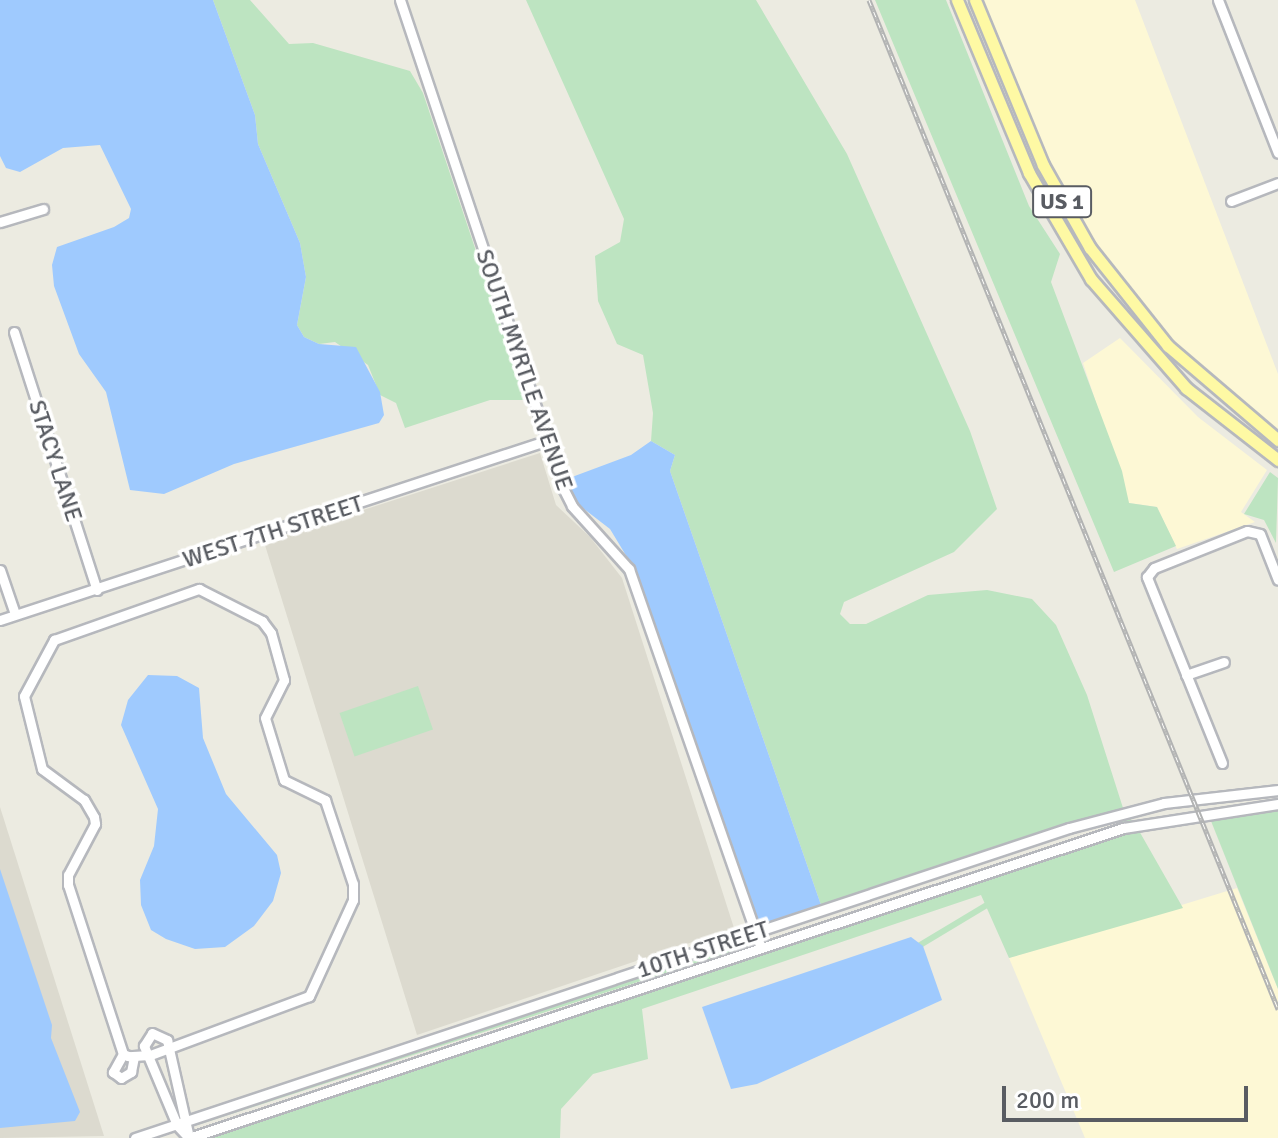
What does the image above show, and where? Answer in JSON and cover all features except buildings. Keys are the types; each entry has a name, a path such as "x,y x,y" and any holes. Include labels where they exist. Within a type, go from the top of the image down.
{"main road":[{"name":"US 1","path":"957,0 1041,197 1075,255 1127,326 1186,388 1278,460"},
{"name":"US 1","path":"975,0 1050,179 1090,248 1142,318 1197,375 1278,440"}],"street":[{"name":"SOUTH MYRTLE AVENUE","path":"400,0 545,441 572,506 629,569 761,948"},
{"path":"1218,0 1278,153"},
{"path":"1005,118 1020,111"},
{"path":"1231,201 1278,183"},
{"path":"0,222 43,209"},
{"path":"1075,255 1090,248"},
{"name":"STACY LANE","path":"14,332 97,590"},
{"path":"1186,388 1197,375"},
{"path":"1230,425 1240,412"},
{"name":"WEST 7TH STREET","path":"0,620 545,441"},
{"path":"1222,763 1148,582 1154,568 1254,531 1278,580"},
{"path":"0,570 15,614"},
{"path":"123,1054 134,1057 150,1055 309,996 353,900 353,884 325,800 284,780 265,718 284,680 271,633 262,621 199,589 54,640 24,696 42,769 84,800 94,817 95,824 68,885 123,1054 113,1072 121,1078 131,1072 134,1057"},
{"path":"1186,675 1224,662"},
{"name":"10TH STREET","path":"135,1138 1069,828 1156,805 1278,790"},
{"path":"1231,794 1233,809"},
{"name":"10TH STREET","path":"189,1138 1161,819 1278,804"},
{"path":"1156,805 1161,819"},
{"path":"152,1033 163,1035 170,1048 188,1121 189,1138 177,1125 144,1043 152,1033"},
{"path":"162,1085 176,1080"}],"shaded area":[{"path":"979,0 1135,0 1278,374 1278,433 1184,355 1096,247 1026,116"},
{"path":"1120,338 1198,417 1267,470 1241,512 1255,522 1177,549 1157,507 1129,503 1083,363"},
{"path":"540,453 556,505 590,537 622,578 734,928 417,1035 264,542"},
{"path":"0,807 104,1136 0,1138"},
{"path":"1237,888 1278,989 1278,1138 1085,1138 1009,958"}],"green space":[{"path":"213,0 250,0 289,44 313,43 410,71 423,93 526,400 490,400 405,428 396,403 380,395 368,365 335,342 319,344 304,337 297,325 306,277 300,243 258,144 255,115"},
{"path":"526,0 756,0 847,154 970,431 997,509 954,552 844,602 840,614 850,624 866,624 928,595 987,590 1032,599 1056,625 1087,695 1123,808 821,905 670,471 675,455 651,441 653,413 643,355 617,344 598,301 595,256 620,242 624,219"},
{"path":"875,0 946,0 1029,206 1060,254 1051,282 1122,471 1129,503 1157,507 1176,546 1114,572"},
{"path":"1270,472 1278,478 1276,543 1264,520 1244,514"},
{"path":"418,686 433,729 354,757 340,713"},
{"path":"1278,809 1278,989 1209,816"},
{"path":"1129,816 1132,821 801,1020 798,1015"},
{"path":"1138,829 1183,908 1009,958 981,895 642,1009 648,1059 593,1074 561,1109 560,1138 204,1138"},
{"path":"754,938 756,944 194,1126 192,1121"}],"water":[{"path":"0,0 213,0 255,115 258,144 300,243 306,277 297,325 304,337 319,344 356,347 380,392 384,415 379,423 234,464 164,494 130,490 106,392 79,354 54,286 52,265 57,247 114,227 129,218 131,209 100,145 63,148 20,172 6,168 0,156"},
{"path":"651,441 675,455 670,471 821,905 759,927 633,567 610,529 575,502 564,480 631,455"},
{"path":"148,675 177,676 199,688 203,738 226,794 277,855 281,873 273,901 254,926 225,947 195,949 166,939 151,930 141,905 140,880 154,846 158,809 121,725 128,700"},
{"path":"0,869 52,1025 51,1038 80,1112 75,1121 0,1128"},
{"path":"911,937 923,946 942,1000 757,1084 731,1089 702,1007"}],"railway":[{"path":"869,0 1278,1009"}]}
